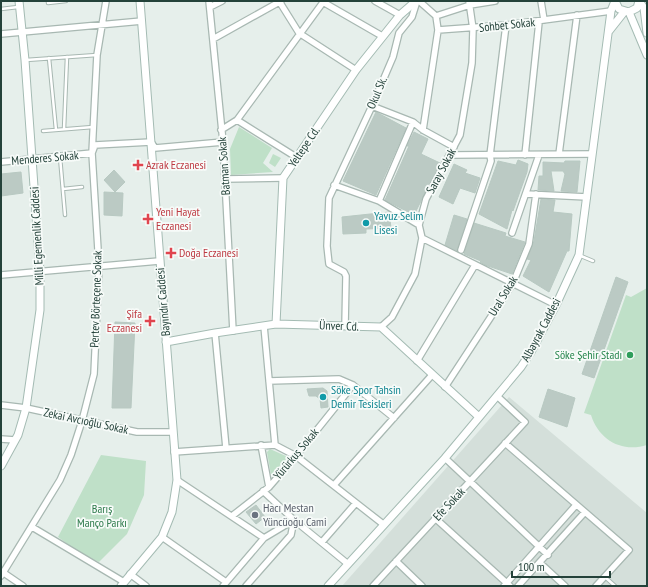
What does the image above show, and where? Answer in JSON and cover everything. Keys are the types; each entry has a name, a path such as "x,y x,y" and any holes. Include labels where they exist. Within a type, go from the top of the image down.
{"street":[{"name":"Pertev Börteçene Sokak","path":"2,573 60,480 71,455 82,421 94,374 99,266 92,154 97,55 106,1"},
{"name":"Bayındır Caddesi","path":"122,584 162,537 172,512 177,480 172,432 140,1"},
{"path":"210,4 222,1"},
{"path":"212,39 280,1 299,33 356,70"},
{"path":"222,130 237,120 299,33 324,1 382,36"},
{"path":"375,1 400,15"},
{"path":"418,1 436,16 438,30 423,130"},
{"name":"Yeltepe Cd.","path":"276,324 284,178 296,157 356,70 400,15 418,1"},
{"name":"Okul Sk.","path":"345,326 346,276 344,272 329,264 327,246 329,198 393,57 399,33 412,16 418,1"},
{"path":"436,16 469,3 495,1"},
{"path":"525,155 541,21 541,1"},
{"path":"615,1 617,7 627,12 647,55"},
{"name":"Albayrak Caddesi","path":"328,586 383,524 445,458 521,367 532,352 556,304 578,255 611,11 615,1"},
{"path":"609,31 627,12 637,8 639,1"},
{"path":"639,1 644,8 647,33"},
{"path":"643,1 647,7"},
{"name":"Saray Sokak","path":"381,327 392,317 412,280 422,238 419,225 426,199 460,136 472,63 474,29 469,3"},
{"name":"Milli Egemenlik Caddesi","path":"1,466 16,440 26,408 40,310 40,271 20,4"},
{"name":"Batman Sokak","path":"210,4 212,39 223,142 233,331"},
{"name":"Sohbet Sokak","path":"438,30 474,29 611,11"},
{"path":"559,154 577,15"},
{"path":"1,34 142,21"},
{"path":"461,250 491,161 490,155 506,25"},
{"path":"372,106 413,122 423,130 454,147"},
{"path":"237,120 296,157"},
{"path":"379,200 413,122"},
{"name":"Menderes Sokak","path":"1,162 92,154 95,145 151,142 155,148 223,142"},
{"path":"451,155 592,154"},
{"path":"512,233 539,155"},
{"path":"225,179 284,178"},
{"path":"334,185 379,200 419,225"},
{"path":"526,194 587,197"},
{"name":"Ural Sokak","path":"445,387 513,283 529,244 536,194"},
{"path":"422,238 556,304"},
{"path":"1,275 159,261"},
{"path":"417,361 476,265"},
{"name":"Ünver Cd.","path":"166,342 276,324 381,327"},
{"path":"264,326 275,445"},
{"path":"381,327 479,417"},
{"path":"214,333 226,448"},
{"path":"334,485 432,375"},
{"path":"268,381 339,378 353,385 394,418"},
{"name":"Yürürkuş Sokak","path":"232,516 269,487 353,385"},
{"name":"Efe Sokak","path":"373,586 525,422 497,396"},
{"name":"Zekai Avcıoğlu Sokak","path":"1,405 26,408 137,432 172,432"},
{"path":"1,439 16,440"},
{"path":"505,443 629,550 596,586"},
{"path":"261,445 269,487"},
{"path":"174,452 275,445 296,456 383,524"},
{"path":"445,458 548,555"},
{"path":"177,480 264,538"},
{"path":"263,491 294,520 348,564"},
{"path":"322,542 356,503"},
{"path":"435,518 507,585 539,546 576,505"},
{"path":"518,586 548,555 585,512"},
{"path":"162,537 224,584 264,538 294,520"},
{"path":"246,586 291,535 294,520"},
{"path":"32,526 122,584"},
{"path":"396,561 422,586"},
{"path":"540,563 565,586"},
{"path":"2,573 24,586"},
{"path":"130,574 146,586"}],"lane":[{"path":"48,1 48,3 66,1"},
{"path":"1,9 20,4"},
{"path":"25,60 97,55"},
{"path":"64,130 67,57"},
{"path":"49,58 56,130"},
{"path":"43,131 94,127"},
{"path":"60,156 65,215"},
{"path":"63,188 82,187"},
{"path":"578,255 593,261"},
{"path":"605,576 615,586"}],"shaded area":[{"path":"509,397 647,513 647,586 342,586"}],"green space":[{"path":"239,127 272,148 263,163 273,172 231,175 230,149"},
{"path":"273,154 281,158 275,167 269,163"},
{"name":"Söke Şehir Stadı","path":"647,288 647,445 638,447 620,446 606,438 595,424 591,415 584,413 626,295 631,297"},
{"path":"270,449 288,457 271,475 267,452"},
{"name":"Barış Manço Parkı","path":"101,455 146,461 144,495 127,534 99,562 81,554 58,537"}],"building":[{"path":"376,112 406,128 376,195 343,181"},
{"path":"414,132 428,139 421,154 440,163 414,215 385,200"},
{"path":"518,160 528,164 527,172 513,211 512,210 507,229 479,214 498,161 516,165"},
{"path":"565,161 580,161 577,192 561,191 565,174 563,171 551,171 554,191 538,190 539,176 543,176 543,162 564,163"},
{"path":"454,164 467,170 465,173 480,178 475,193 460,188 453,204 439,197"},
{"path":"114,170 125,182 115,192 104,180"},
{"path":"21,172 23,193 1,196 1,174"},
{"path":"104,192 123,193 122,216 104,215"},
{"path":"541,199 555,200 553,212 572,214 569,251 567,251 549,292 523,276 531,260 527,259 534,241"},
{"name":"Yavuz Selim Lisesi","path":"389,212 391,228 366,229 366,233 343,234 342,217"},
{"path":"454,215 467,219 457,251 445,245"},
{"path":"474,223 506,233 505,236 525,242 512,274 485,265 480,262 481,261 464,254"},
{"path":"616,277 628,282 594,378 582,374"},
{"path":"115,322 135,323 131,408 112,408"},
{"name":"Söke Spor Tahsin Demir Tesisleri","path":"323,388 327,391 328,407 321,408 320,399 316,396 309,396 307,389"},
{"path":"548,389 575,398 567,427 539,417"},
{"name":"Hacı Mestan Yüncüoğu Cami","path":"256,505 265,517 256,524 246,512"}],"place":[{"name":"Azrak Eczanesi","path":"138,165"},
{"name":"Yeni Hayat Eczanesi","path":"148,219"},
{"name":"Yavuz Selim Lisesi","path":"366,223"},
{"name":"Doğa Eczanesi","path":"171,253"},
{"name":"Şifa Eczanesi","path":"150,321"},
{"name":"Söke Şehir Stadı","path":"630,355"},
{"name":"Söke Spor Tahsin Demir Tesisleri","path":"323,397"},
{"name":"Hacı Mestan Yüncüoğu Cami","path":"255,515"}]}
